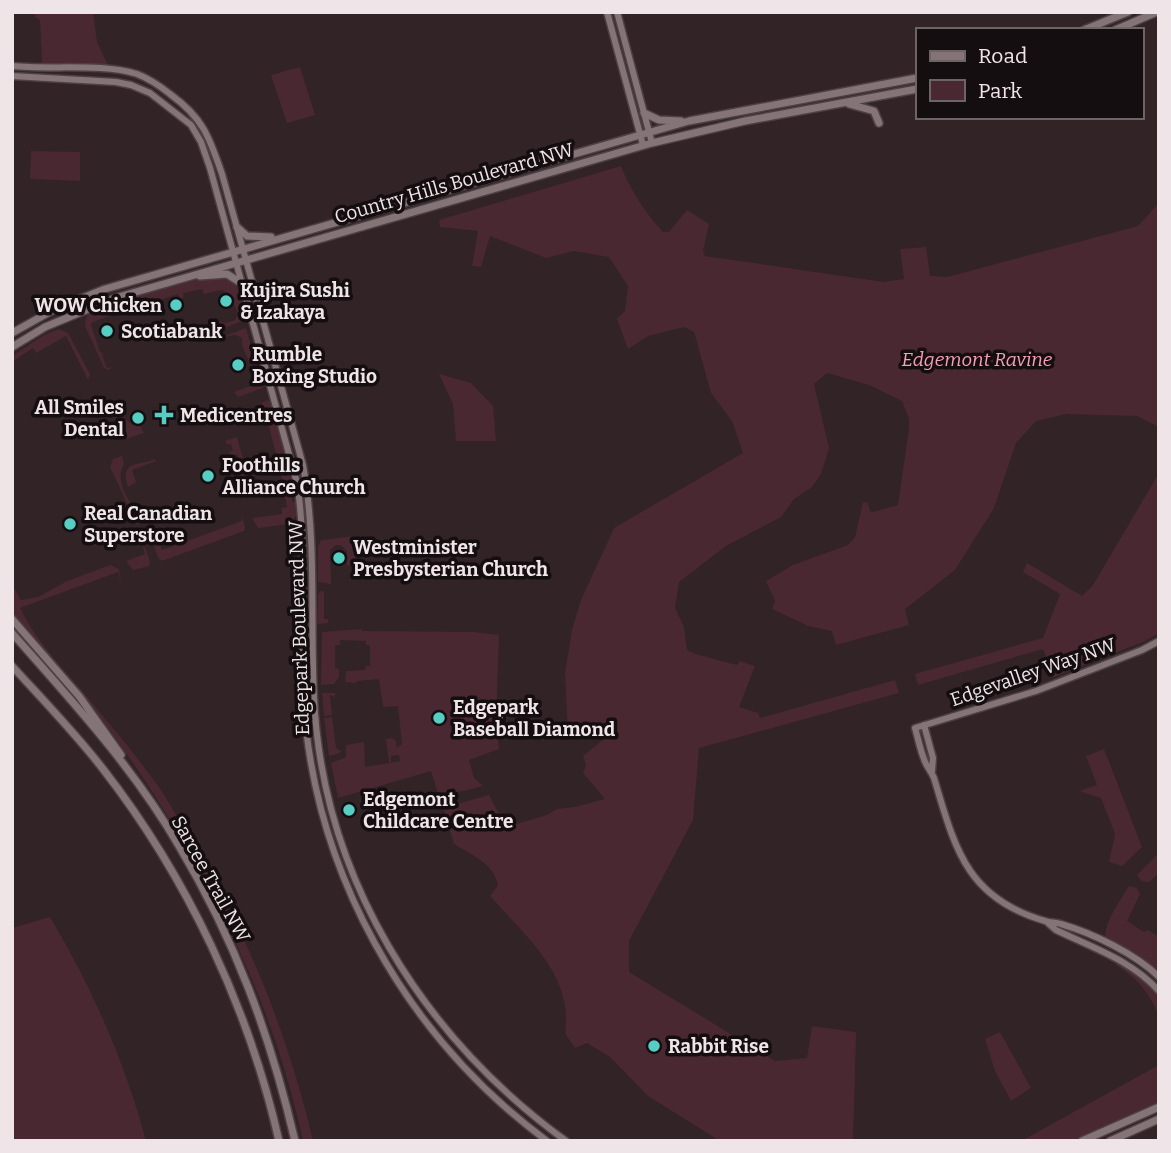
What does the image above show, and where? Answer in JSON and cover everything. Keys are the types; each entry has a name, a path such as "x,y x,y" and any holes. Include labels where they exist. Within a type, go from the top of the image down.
{"main road":[{"path":"1089,28 1128,12"},
{"path":"1120,28 1157,12"},
{"name":"Country Hills Boulevard NW","path":"12,333 81,298 282,237 689,121 916,78"},
{"name":"Country Hills Boulevard NW","path":"12,347 45,327 89,307 235,262 647,144 735,122 916,89"},
{"path":"841,103 874,111 879,123"},
{"path":"644,113 659,120 689,121"},
{"path":"237,227 247,236 282,237"},
{"path":"178,279 227,274 241,283"},
{"path":"12,619 79,696 130,768 137,783"},
{"name":"Sarcee Trail NW","path":"12,633 91,723 137,783 178,844 240,965 274,1057 295,1141"},
{"name":"Sarcee Trail NW","path":"12,666 77,737 111,779 186,896 212,948 244,1025 279,1141"},
{"path":"1082,1141 1159,1107"},
{"path":"1110,1141 1159,1119"}],"street":[{"path":"607,12 640,135 647,144"},
{"path":"617,12 649,133 647,144"},
{"name":"Edgepark Boulevard NW","path":"12,66 129,72 156,83 196,115 205,129 222,174 303,465 313,535 314,697 321,759 339,833 366,902 400,966 447,1032 514,1101 566,1141"},
{"name":"Edgepark Boulevard NW","path":"12,76 103,80 131,85 150,93 180,115 191,125 201,142 297,483 301,527 303,690 310,758 329,836 355,905 392,974 432,1031 488,1091 547,1141"},
{"path":"302,588 313,588"},
{"name":"Edgevalley Way NW","path":"932,773 924,761 915,728 1036,691 1159,641"},
{"path":"924,725 933,758 932,773 953,842 968,870 987,891 1004,903 1122,960 1159,991"},
{"path":"1046,922 1060,924 1124,951 1159,977"}],"green space":[{"path":"36,12 93,12 97,42 108,65 42,63 40,20 35,17"},
{"path":"300,67 315,115 287,123 271,75"},
{"path":"31,151 80,152 80,181 30,179"},
{"name":"Edgemont Ravine","path":"621,166 639,200 663,232 669,232 687,210 709,224 703,251 705,256 883,282 904,279 900,249 926,247 930,276 947,277 1138,226 1159,203 1159,427 1137,416 1066,414 1036,421 1016,443 994,508 955,570 905,609 909,625 836,645 832,631 808,626 772,609 775,601 766,581 793,565 848,545 855,537 863,502 868,503 870,511 873,512 898,505 909,428 909,419 902,401 869,385 827,373 814,384 829,448 821,474 812,487 794,499 781,517 726,546 679,582 675,608 684,627 687,650 737,665 740,661 755,666 739,707 758,713 760,718 895,680 899,693 699,748 693,820 629,941 629,972 775,1061 807,1058 812,1026 856,1032 853,1141 720,1141 648,1096 610,1057 587,1043 575,1048 565,1033 566,1012 554,975 544,958 490,896 498,885 492,871 454,844 443,808 489,795 498,812 516,824 547,815 557,809 605,799 583,773 586,765 583,756 609,735 593,725 568,732 565,673 572,630 581,600 614,528 743,453 732,421 711,393 694,332 684,327 648,336 628,349 617,319 625,311 628,286 609,257 574,251 546,258 490,236 481,267 472,266 478,231 440,227 439,220"},
{"path":"228,276 228,279 235,281 247,316 245,320 222,329 219,321 226,323 235,320 238,314 230,294 222,290 204,294 202,289 183,293 184,297 180,299 178,294 136,306 132,313 124,310 91,325 107,368 112,367 109,370 104,368 85,326 91,311 181,282"},
{"path":"246,328 263,388 238,397 234,392 253,385 256,379 242,345 242,338 235,335 220,338"},
{"path":"59,329 68,333 90,374 88,380 66,336 36,353 33,348 12,362 12,356 44,335"},
{"path":"439,374 471,383 493,406 496,441 456,441 453,404"},
{"path":"267,400 271,402 295,494 292,495 292,502 296,502 297,515 289,524 258,528 252,518 282,514 282,508 287,507 265,411 260,411 258,405"},
{"path":"121,415 133,425 139,424 144,433 123,440 118,438 122,434 114,418"},
{"path":"237,437 245,467 237,471 242,466 237,454 231,457 231,444 225,441"},
{"path":"156,443 122,456 124,464 121,481 138,527 110,467 113,459"},
{"path":"155,459 156,461 132,470 136,482 128,487 126,472 129,468"},
{"path":"245,469 249,484 220,491 239,483 236,473"},
{"path":"1159,473 1159,633 1054,677 1043,649 918,685 915,674 1043,638 1060,594 1023,572 1027,563 1082,596 1093,585"},
{"path":"242,516 244,531 162,561 158,557 149,533 154,531 150,533 155,547 160,545 162,550 242,521"},
{"path":"139,532 150,561 149,566 133,570 126,561 145,554"},
{"path":"356,536 356,563 347,566 347,551 341,545 336,545 330,550 331,584 318,582 318,547 321,540"},
{"path":"110,565 119,569 121,582 118,572 20,608 49,652 157,785 206,865 244,940 277,1019 313,1141 303,1141 288,1081 268,1021 219,908 189,853 123,748 86,698 12,614 12,585 21,600 38,597 67,581"},
{"path":"324,591 324,619 328,619 328,623 317,624 318,594"},
{"path":"361,629 499,635 496,723 499,749 469,760 474,778 483,786 439,797 431,771 338,798 331,763 346,757 346,745 364,742 365,767 400,761 399,755 391,756 389,762 386,739 392,738 396,741 396,748 402,744 398,706 383,707 379,679 345,682 346,671 365,670 366,666 370,666 370,645 366,645 366,641 340,640 340,645 335,645 335,668 339,669 339,677 334,684 321,685 322,632"},
{"path":"322,693 335,693 335,697 330,695 332,715 324,716"},
{"path":"332,717 336,748 341,751 329,756 324,718"},
{"path":"1104,749 1142,847 1122,866 1109,862 1115,834 1101,798 1079,791 1097,785 1086,756"},
{"path":"1159,853 1159,873 1149,882 1141,881 1137,875"},
{"path":"1129,886 1137,888 1140,894 1127,921 1144,932 1148,930 1159,937 1159,973 1139,955 1105,937 1111,917"},
{"path":"50,917 80,970 106,1026 146,1141 12,1141 12,928"},
{"path":"1118,962 1148,984 1158,995 1159,1017 1147,994 1137,981 1116,965"},
{"path":"1000,1032 1031,1088 1011,1101 995,1071 985,1039"},
{"path":"1159,1065 1159,1102 1072,1141 1021,1141"}],"place":[{"name":"Kujira Sushi & Izakaya","path":"226,301"},
{"name":"WOW Chicken","path":"176,305"},
{"name":"Scotiabank","path":"107,331"},
{"name":"Rumble Boxing Studio","path":"238,365"},
{"name":"Medicentres","path":"164,415"},
{"name":"All Smiles Dental","path":"138,418"},
{"name":"Foothills Alliance Church","path":"208,476"},
{"name":"Real Canadian Superstore","path":"70,524"},
{"name":"Westminister Presbysterian Church","path":"339,558"},
{"name":"Edgepark Baseball Diamond","path":"439,718"},
{"name":"Edgemont Childcare Centre","path":"349,810"},
{"name":"Rabbit Rise","path":"654,1046"}]}
